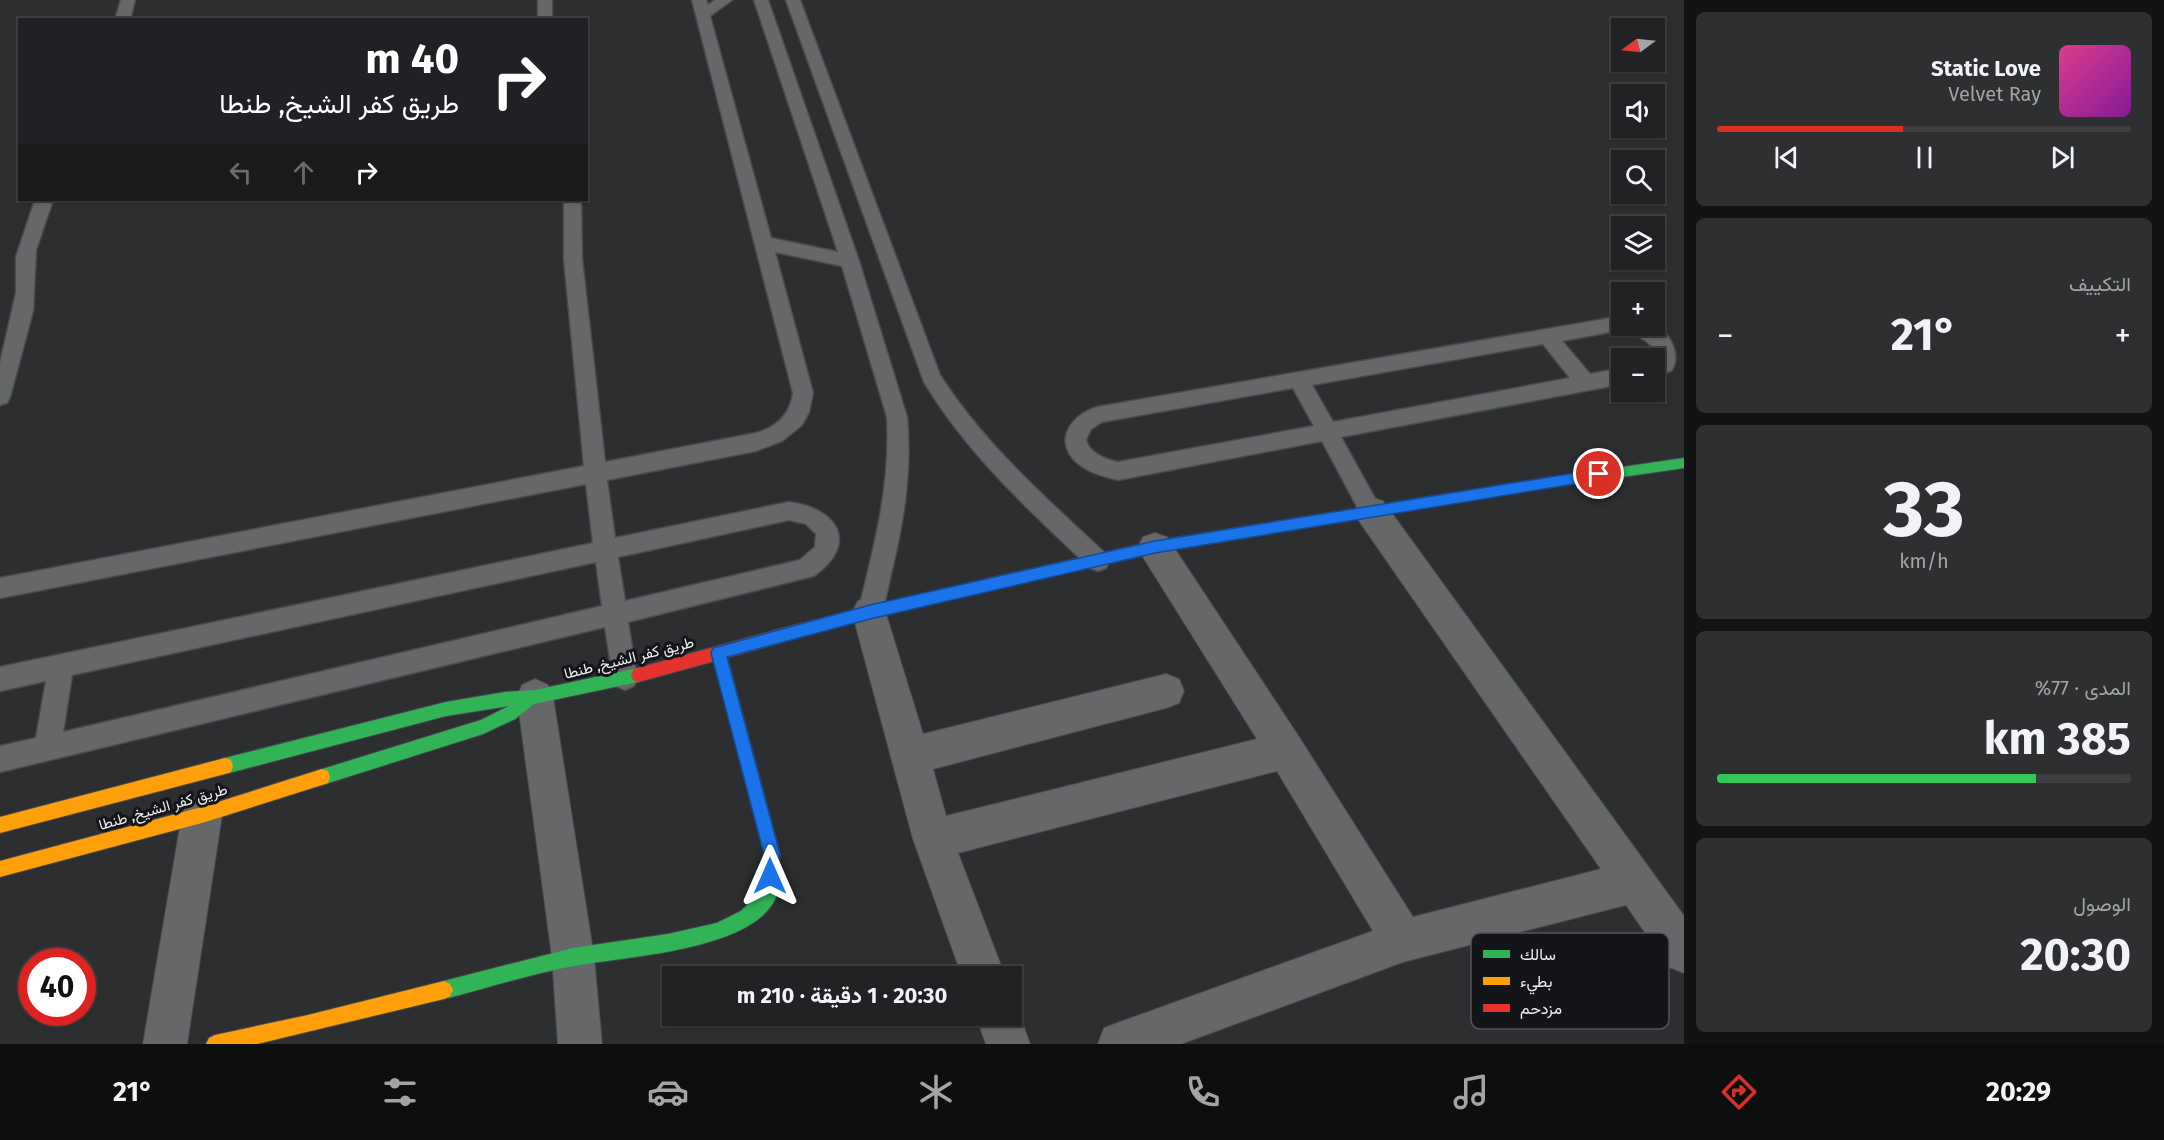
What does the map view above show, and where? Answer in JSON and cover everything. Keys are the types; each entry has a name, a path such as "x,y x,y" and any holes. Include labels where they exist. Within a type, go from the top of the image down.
{"main road":[{"name":"طريق كفر الشيخ, طنطا","path":"0,825 446,709 495,700 535,697 625,678 870,612 1155,547 1632,469 1684,463"},
{"path":"215,1044 308,1024 573,957 668,943 719,931 747,917 768,897 772,854 719,653"},
{"name":"طريق كفر الشيخ, طنطا","path":"0,869 202,815 483,727 510,714 535,697"}],"street":[{"path":"1371,511 1684,952"},
{"path":"1155,547 1286,750 1403,941"},
{"path":"870,612 933,839 979,966"},
{"path":"910,756 1166,690"},
{"path":"535,697 573,957 580,1044"},
{"path":"933,839 1286,750"},
{"path":"165,1044 202,815"},
{"path":"1120,1044 1403,941 1633,882"},
{"path":"1002,1026 1008,1044"}],"lane":[{"path":"123,18 128,0"},
{"path":"545,0 545,18"},
{"path":"0,588 756,442 782,433 792,424 803,404 803,393 701,7 725,0"},
{"path":"761,0 850,261 892,397 899,439 899,484 870,612"},
{"path":"793,0 931,377 956,417 981,449 1098,561"},
{"path":"0,397 14,351 25,300 27,284 24,268 25,256 44,201"},
{"path":"572,201 573,259 595,472 625,678"},
{"path":"764,243 850,261"},
{"path":"1611,325 1097,416 1085,420 1078,430 1076,441 1080,452 1090,463 1103,469 1118,471 1611,378"},
{"path":"1547,336 1586,383"},
{"path":"1653,336 1666,348 1669,362"},
{"path":"1299,380 1371,511"},
{"path":"0,679 789,512 801,512 813,516 822,523 828,533 828,544 824,554 817,563 806,569 0,759"},
{"path":"46,747 61,666"}],"traffic: fast":[{"path":"1026,576 1155,547 1533,485 1684,463"},
{"path":"444,990 573,957 668,943 719,931 747,917 768,897 772,854 719,653"},
{"path":"225,766 446,709 505,699 535,697 638,675"},
{"path":"322,777 483,727 510,714 528,701"}],"traffic: slow":[{"path":"780,636 870,612 1026,576"},
{"path":"0,825 225,766"},
{"path":"0,869 202,815 322,777"},
{"path":"215,1044 308,1024 444,990"}],"traffic: jam":[{"path":"638,675 780,636"}],"route":[{"path":"770,876 772,854 719,653 870,612 1155,547 1599,474"}]}
